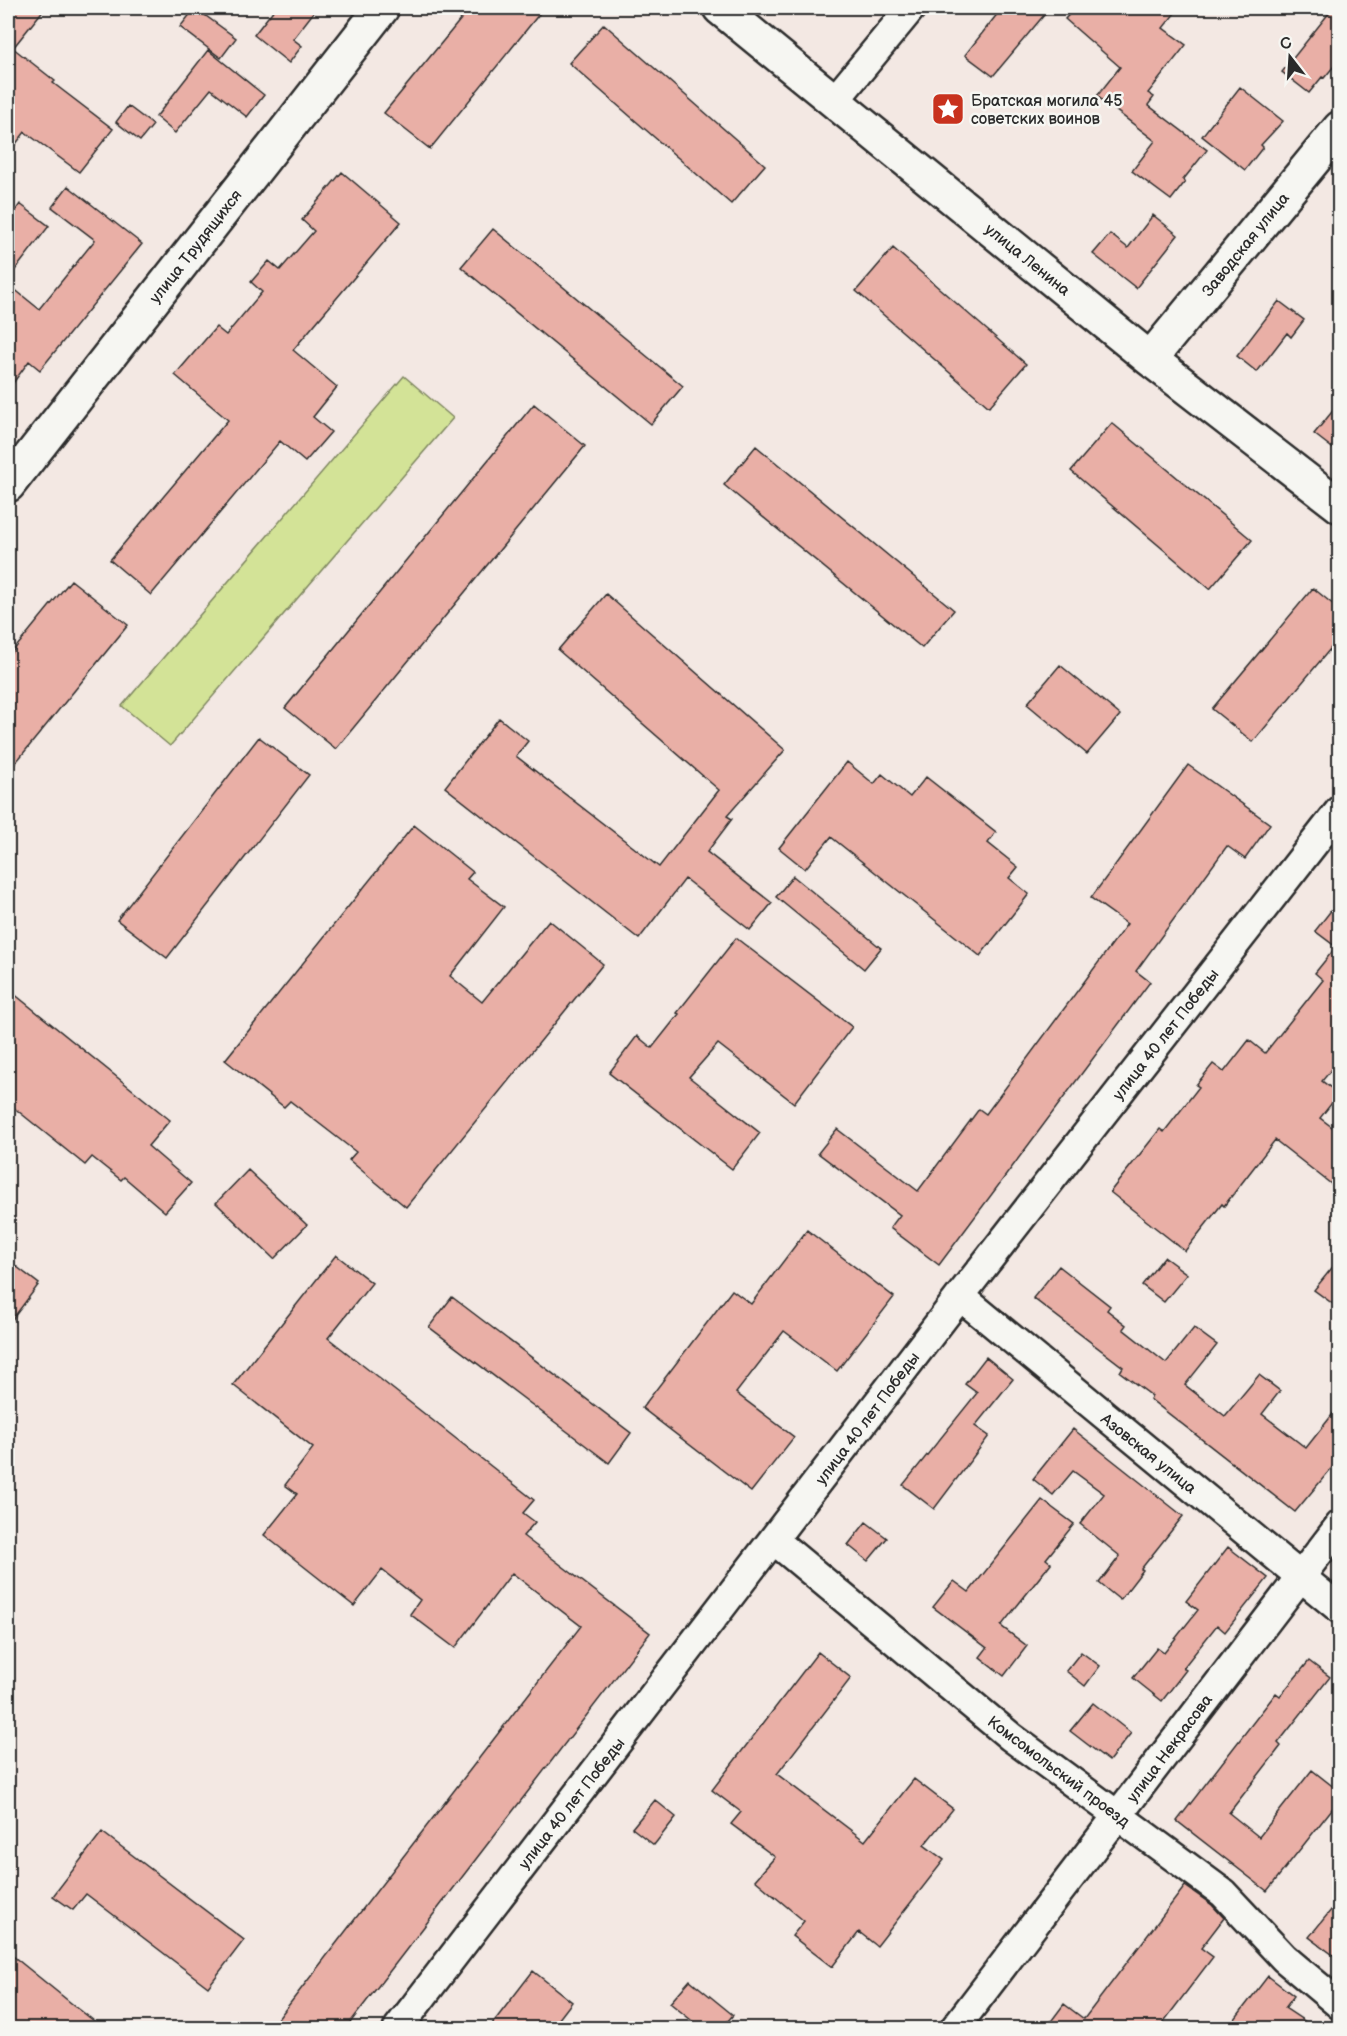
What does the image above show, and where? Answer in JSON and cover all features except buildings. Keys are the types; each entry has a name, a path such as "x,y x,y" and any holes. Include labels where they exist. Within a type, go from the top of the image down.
{"street":[{"name":"улица Трудящихся","path":"8,485 382,8"},
{"name":"улица Ленина","path":"720,8 1150,359 1340,506"},
{"path":"835,100 911,8"},
{"name":"Заводская улица","path":"1150,359 1340,128"},
{"name":"улица 40 лет Победы","path":"398,2028 960,1296 1340,810"},
{"name":"Азовская улица","path":"960,1296 1340,1609"},
{"name":"улица Некрасова","path":"955,2028 1340,1525"},
{"name":"Комсомольский проезд","path":"774,1540 1011,1737 1223,1893 1284,1958 1340,2006"}],"green space":[{"path":"404,376 453,418 170,746 122,706"}],"place":[{"name":"Братская могила 45 советских воинов","path":"948,109"}]}
